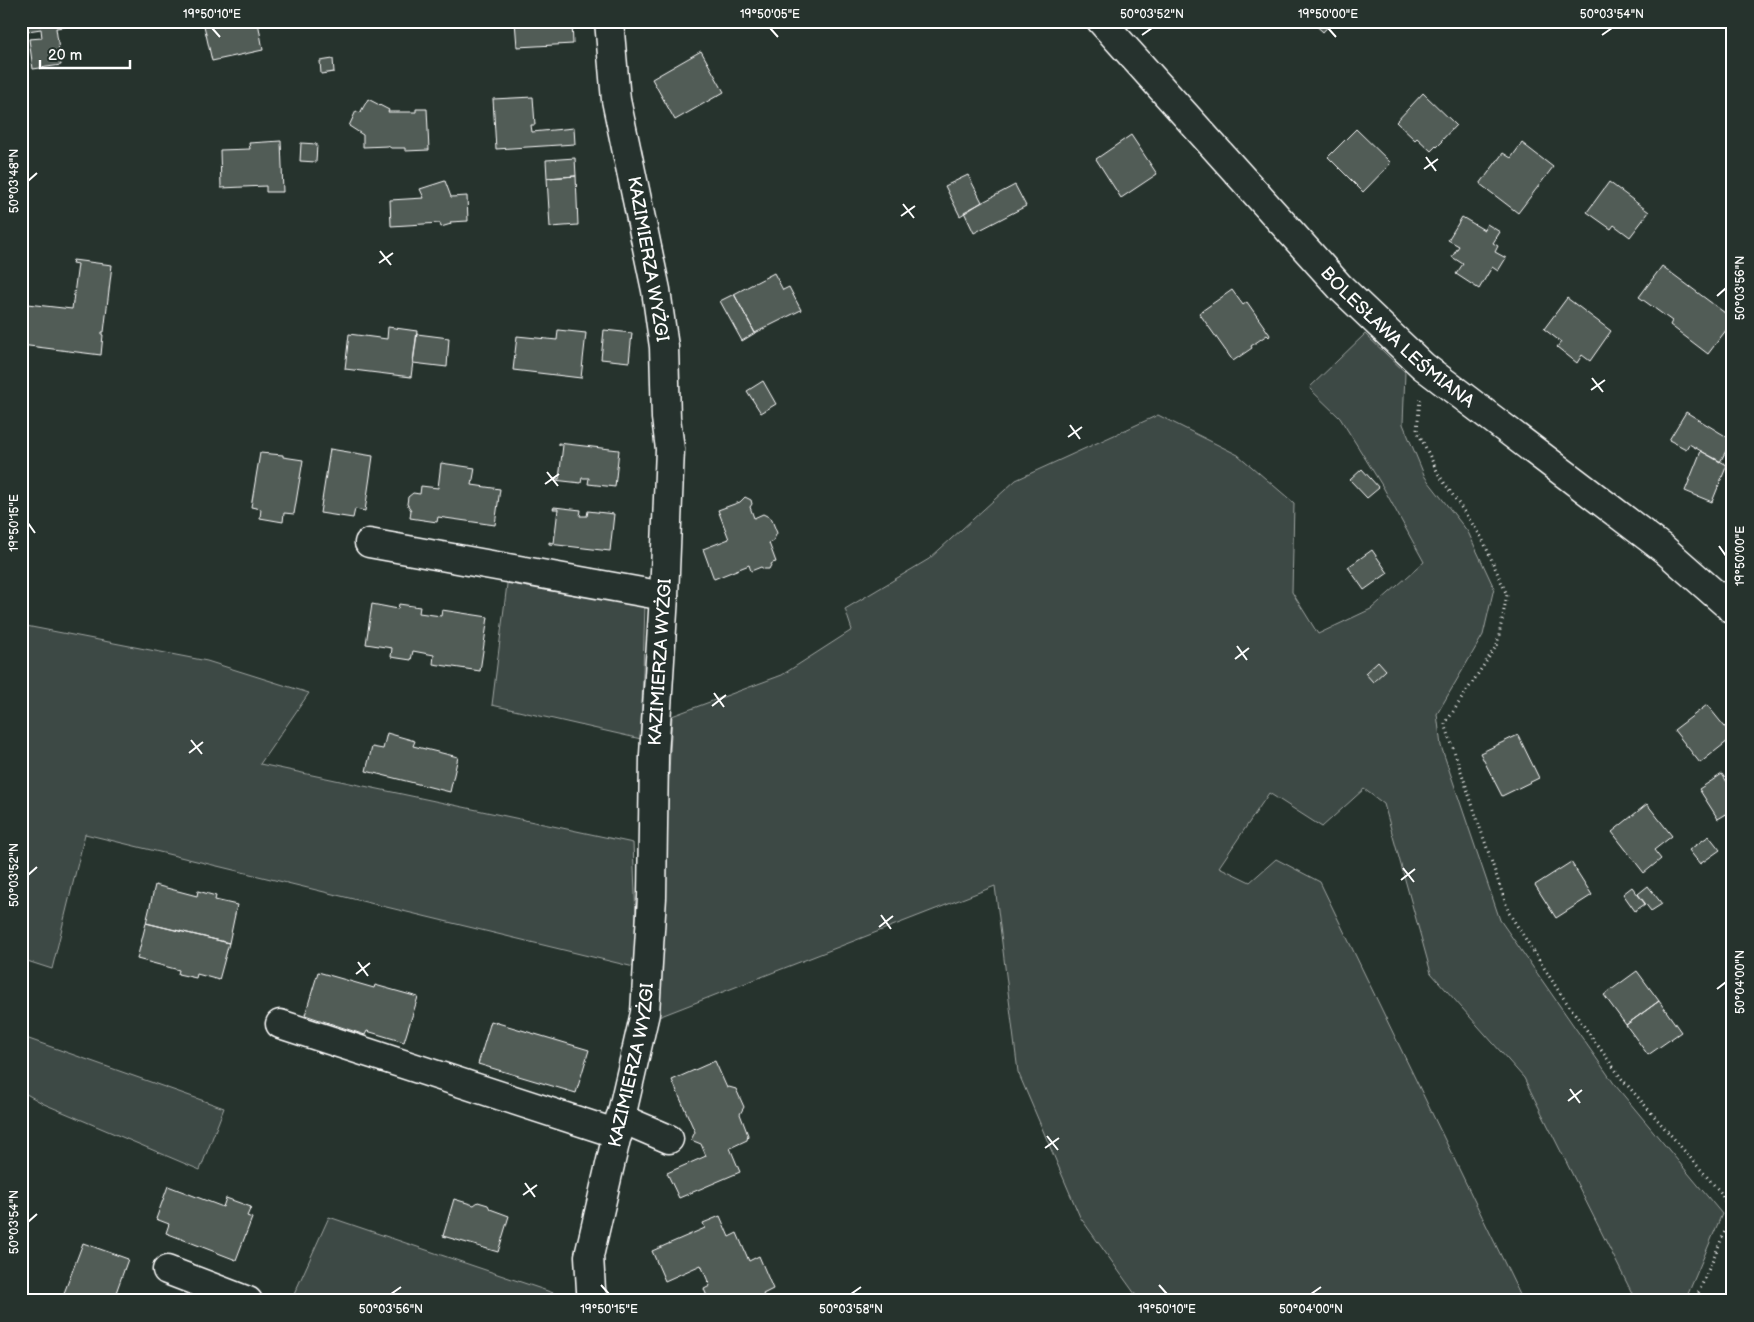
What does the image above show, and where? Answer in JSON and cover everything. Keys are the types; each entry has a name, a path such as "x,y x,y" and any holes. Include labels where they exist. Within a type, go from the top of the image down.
{"street":[{"name":"KAZIMIERZA WYŻGI","path":"593,1301 589,1256 644,1012 652,897 654,755 664,596 670,449 666,418 664,347 652,272 616,100 609,21"},
{"name":"BOLESŁAWA LEŚMIANA","path":"1101,21 1340,287 1423,366 1665,550 1733,610"},
{"path":"369,543 664,596"},
{"path":"280,1024 619,1126 669,1139"},
{"path":"167,1270 248,1301"}],"path":[{"path":"1423,366 1417,430 1439,475 1482,538 1507,595 1496,645 1445,724 1509,913 1560,994 1622,1079 1721,1193 1732,1215 1695,1301"}],"shaded area":[{"path":"1365,334 1405,372 1403,424 1425,477 1468,532 1494,588 1483,635 1437,714 1441,746 1500,920 1615,1085 1722,1214 1685,1301 1636,1301 1524,1078 1431,973 1384,804 1364,789 1322,827 1269,793 1219,867 1250,882 1276,859 1320,882 1523,1301 1140,1301 1080,1217 1018,1072 995,886 656,1018 672,716 782,675 852,630 845,609 929,559 1016,480 1158,415 1238,455 1294,503 1292,592 1318,634 1371,609 1424,562 1383,487 1340,418 1309,388"},
{"path":"508,576 645,604 641,739 492,705"},
{"path":"21,625 207,661 309,693 260,764 633,843 638,968 85,834 52,969 21,959"},
{"path":"26,1038 224,1108 200,1170 44,1104 21,1091 21,1040"},
{"path":"329,1217 577,1301 291,1301"}],"building":[{"path":"21,21 69,21 70,26 56,28 61,65 33,69 29,39 42,38 41,29 21,32"},
{"path":"203,21 244,21 245,24 258,22 263,50 212,61"},
{"path":"515,21 572,21 573,44 517,47"},
{"path":"1311,21 1333,21 1323,32"},
{"path":"701,51 724,92 675,120 652,79"},
{"path":"333,59 334,72 321,74 320,61"},
{"path":"1423,93 1456,125 1442,142 1431,151 1417,138 1415,140 1396,122"},
{"path":"533,97 535,125 531,125 532,132 574,128 575,144 496,149 493,99"},
{"path":"368,99 389,110 388,112 416,112 416,109 427,109 429,150 405,151 405,148 391,148 388,146 363,147 363,135 349,126 356,111 360,113"},
{"path":"1356,129 1391,163 1363,192 1328,157"},
{"path":"1131,135 1157,174 1121,198 1096,159"},
{"path":"281,141 283,192 266,192 266,186 221,188 220,150 250,149 249,143"},
{"path":"301,143 317,144 316,162 300,161"},
{"path":"1522,143 1553,167 1518,213 1480,184 1503,153 1511,158"},
{"path":"575,158 576,176 547,178 546,160"},
{"path":"968,175 982,202 960,216 945,186"},
{"path":"576,176 578,225 550,227 547,178"},
{"path":"445,181 451,197 467,196 468,221 450,222 451,224 441,227 440,223 391,226 390,200 424,198 420,189"},
{"path":"1609,182 1649,212 1630,237 1614,225 1611,229 1587,212"},
{"path":"1015,185 1026,206 974,233 964,212"},
{"path":"1462,217 1484,230 1487,224 1500,232 1493,243 1498,246 1495,252 1506,258 1498,271 1492,267 1479,289 1456,274 1463,264 1452,257 1459,246 1448,240"},
{"path":"73,260 112,265 104,332 102,332 101,355 21,345 27,304 72,309 78,264 72,263"},
{"path":"1662,266 1733,319 1708,354 1670,325 1672,321 1639,297"},
{"path":"774,273 783,290 789,287 801,310 755,333 734,294"},
{"path":"1232,290 1243,305 1247,302 1270,335 1269,337 1267,335 1251,346 1252,348 1233,361 1199,313"},
{"path":"734,294 755,333 742,341 720,301"},
{"path":"1567,298 1611,331 1590,361 1582,355 1577,363 1557,347 1561,342 1544,329"},
{"path":"388,327 417,331 411,377 345,369 349,334 387,339"},
{"path":"558,330 586,333 581,378 513,370 517,336 557,340"},
{"path":"604,330 632,333 629,362 601,359"},
{"path":"417,334 449,338 447,367 413,363"},
{"path":"763,381 776,404 761,413 747,391"},
{"path":"1686,412 1732,440 1720,462 1689,444 1686,449 1669,440"},
{"path":"558,443 619,450 615,487 588,484 589,478 582,478 581,483 554,480 554,478 559,479 563,445 558,445"},
{"path":"330,449 373,456 365,511 355,509 353,518 320,513"},
{"path":"1701,451 1727,465 1712,502 1685,491"},
{"path":"260,453 283,455 283,457 303,460 294,514 284,513 283,522 260,518 261,509 251,507"},
{"path":"441,463 475,468 472,485 500,489 495,525 438,517 437,522 410,518 411,510 407,504 408,497 413,493 420,494 421,486 438,488"},
{"path":"1362,469 1379,488 1367,498 1350,480"},
{"path":"745,497 751,500 752,504 750,507 754,518 763,514 771,518 777,533 773,541 769,543 776,562 772,563 769,569 761,567 751,571 749,565 714,579 703,549 729,539 718,510 740,502"},
{"path":"554,507 581,510 580,516 587,516 588,511 614,514 610,551 549,544 549,542 554,543 558,509 553,509"},
{"path":"1372,550 1388,573 1364,590 1348,567"},
{"path":"372,604 398,609 399,604 420,607 419,613 441,616 442,610 488,617 480,671 433,664 434,655 413,651 411,660 391,657 392,648 366,644"},
{"path":"1378,661 1386,670 1373,682 1365,673"},
{"path":"1707,705 1733,737 1700,763 1674,730"},
{"path":"387,733 415,741 413,746 458,757 450,792 366,771 372,747 383,749"},
{"path":"1518,735 1539,778 1502,796 1480,753"},
{"path":"1722,774 1733,791 1733,810 1718,819 1699,789"},
{"path":"1647,804 1672,836 1654,850 1661,859 1644,873 1612,832"},
{"path":"1709,836 1720,850 1700,864 1689,850"},
{"path":"1571,862 1592,895 1556,918 1535,885"},
{"path":"155,885 197,896 198,891 216,896 215,900 237,905 229,943 146,923"},
{"path":"1648,886 1662,904 1651,911 1638,894"},
{"path":"1632,887 1645,904 1635,911 1623,894"},
{"path":"146,923 229,943 219,980 197,974 196,978 178,974 179,970 137,959"},
{"path":"1637,971 1659,1001 1626,1025 1604,995"},
{"path":"318,972 374,988 375,985 418,997 404,1042 367,1031 365,1035 305,1015"},
{"path":"1659,1001 1681,1032 1648,1055 1626,1025"},
{"path":"491,1021 589,1050 576,1093 478,1064"},
{"path":"715,1061 727,1088 736,1089 744,1107 740,1114 748,1135 747,1140 730,1148 740,1172 679,1198 667,1173 706,1156 701,1144 691,1140 695,1132 672,1080"},
{"path":"168,1186 223,1207 226,1198 251,1207 247,1216 252,1218 236,1260 166,1233 169,1224 156,1219"},
{"path":"454,1199 474,1205 478,1202 488,1205 490,1209 509,1216 498,1252 443,1236"},
{"path":"720,1216 729,1237 737,1233 749,1261 759,1256 773,1289 763,1294 766,1301 709,1301 704,1289 710,1286 701,1265 665,1281 652,1251 705,1228 703,1223"},
{"path":"83,1243 128,1259 113,1301 61,1301"}]}
